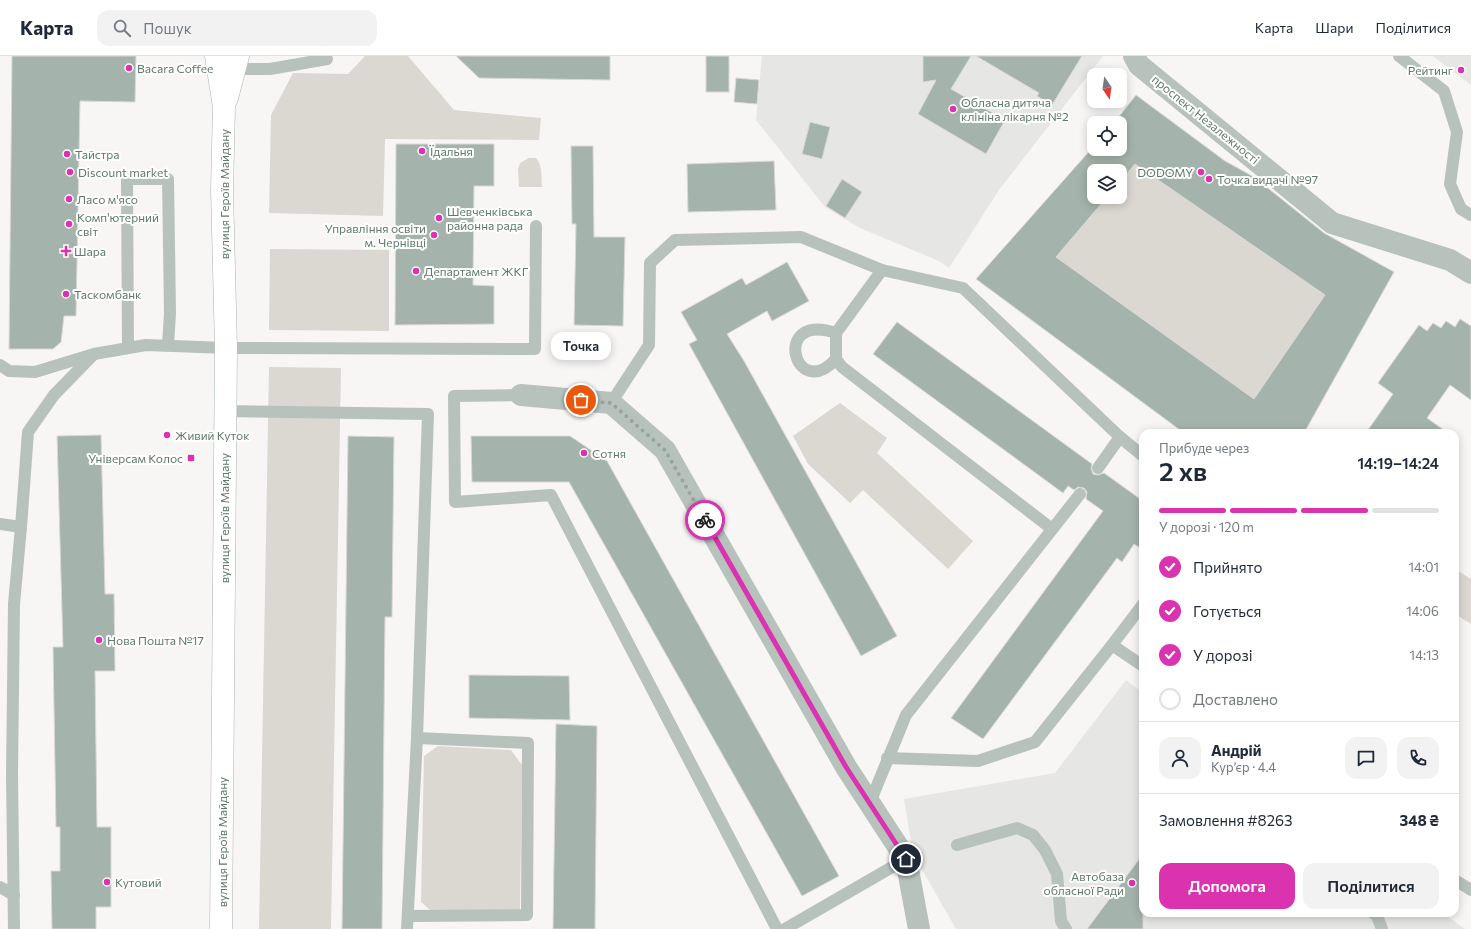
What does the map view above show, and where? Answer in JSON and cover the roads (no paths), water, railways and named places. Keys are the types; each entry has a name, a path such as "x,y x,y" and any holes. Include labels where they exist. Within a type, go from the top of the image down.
{"main road":[{"path":"216,56 224,107"},
{"path":"224,107 236,63"},
{"name":"вулиця Героїв Майдану","path":"221,929 224,411 226,348 222,190 224,107"}],"street":[{"name":"проспект Незалежності","path":"1134,56 1139,65 1332,223 1450,260 1471,273"},
{"path":"521,396 611,403 665,450 868,805 906,859 919,929"}],"lane":[{"path":"1399,56 1444,91 1457,132 1450,184 1461,209 1471,215"},
{"path":"236,63 270,69 327,59"},
{"path":"128,348 127,179 168,179 170,314 168,345"},
{"path":"0,365 9,371 35,372 94,354 146,345 226,348 535,349 536,226"},
{"path":"611,403 649,345 650,263 675,240 801,237 882,270 963,288 1120,438 1139,453"},
{"path":"882,270 836,332 836,359 842,367 1052,529"},
{"path":"836,332 823,328 808,331 799,336 795,351 799,364 803,369 809,371 823,369 829,366 836,359"},
{"path":"14,929 12,775 14,604 28,432 54,395 94,354"},
{"path":"521,396 454,396 455,502 551,495 777,929"},
{"path":"224,411 428,414 417,738 407,929"},
{"path":"1098,468 1120,438"},
{"path":"868,805 906,716 1080,494"},
{"path":"0,524 21,527"},
{"path":"887,758 978,761 1035,742 1139,609"},
{"path":"1112,645 1139,663"},
{"path":"408,916 527,915 528,743 417,738"},
{"path":"0,770 12,775"},
{"path":"957,845 1017,828 1033,836 1045,850 1057,874 1061,921 1066,929"},
{"path":"785,929 906,859"},
{"path":"1459,882 1471,890"},
{"path":"0,887 14,895"},
{"path":"1377,917 1382,929"}],"place":[{"name":"Bacara Coffee","path":"129,68"},
{"name":"Рейтинг","path":"1461,70"},
{"name":"Обласна дитяча клініна лікарня №2","path":"953,109"},
{"name":"Їдальня","path":"422,151"},
{"name":"Тайстра","path":"67,154"},
{"name":"Discount market","path":"70,172"},
{"name":"DODOMY","path":"1201,172"},
{"name":"Точка видачі №97","path":"1209,179"},
{"name":"Ласо м'ясо","path":"69,199"},
{"name":"Шевченківська районна рада","path":"439,218"},
{"name":"Комп'ютерний світ","path":"69,224"},
{"name":"Управління освіти м. Чернівці","path":"434,235"},
{"name":"Шара","path":"66,251"},
{"name":"Департамент ЖКГ","path":"416,271"},
{"name":"Таскомбанк","path":"66,294"},
{"name":"Точка","path":"581,400"},
{"name":"Живий Куток","path":"167,435"},
{"name":"Сотня","path":"584,453"},
{"name":"Універсам Колос","path":"191,458"},
{"name":"Нова Пошта №17","path":"99,640"},
{"name":"Кутовий","path":"107,882"},
{"name":"Автобаза обласної Ради","path":"1132,883"}]}
